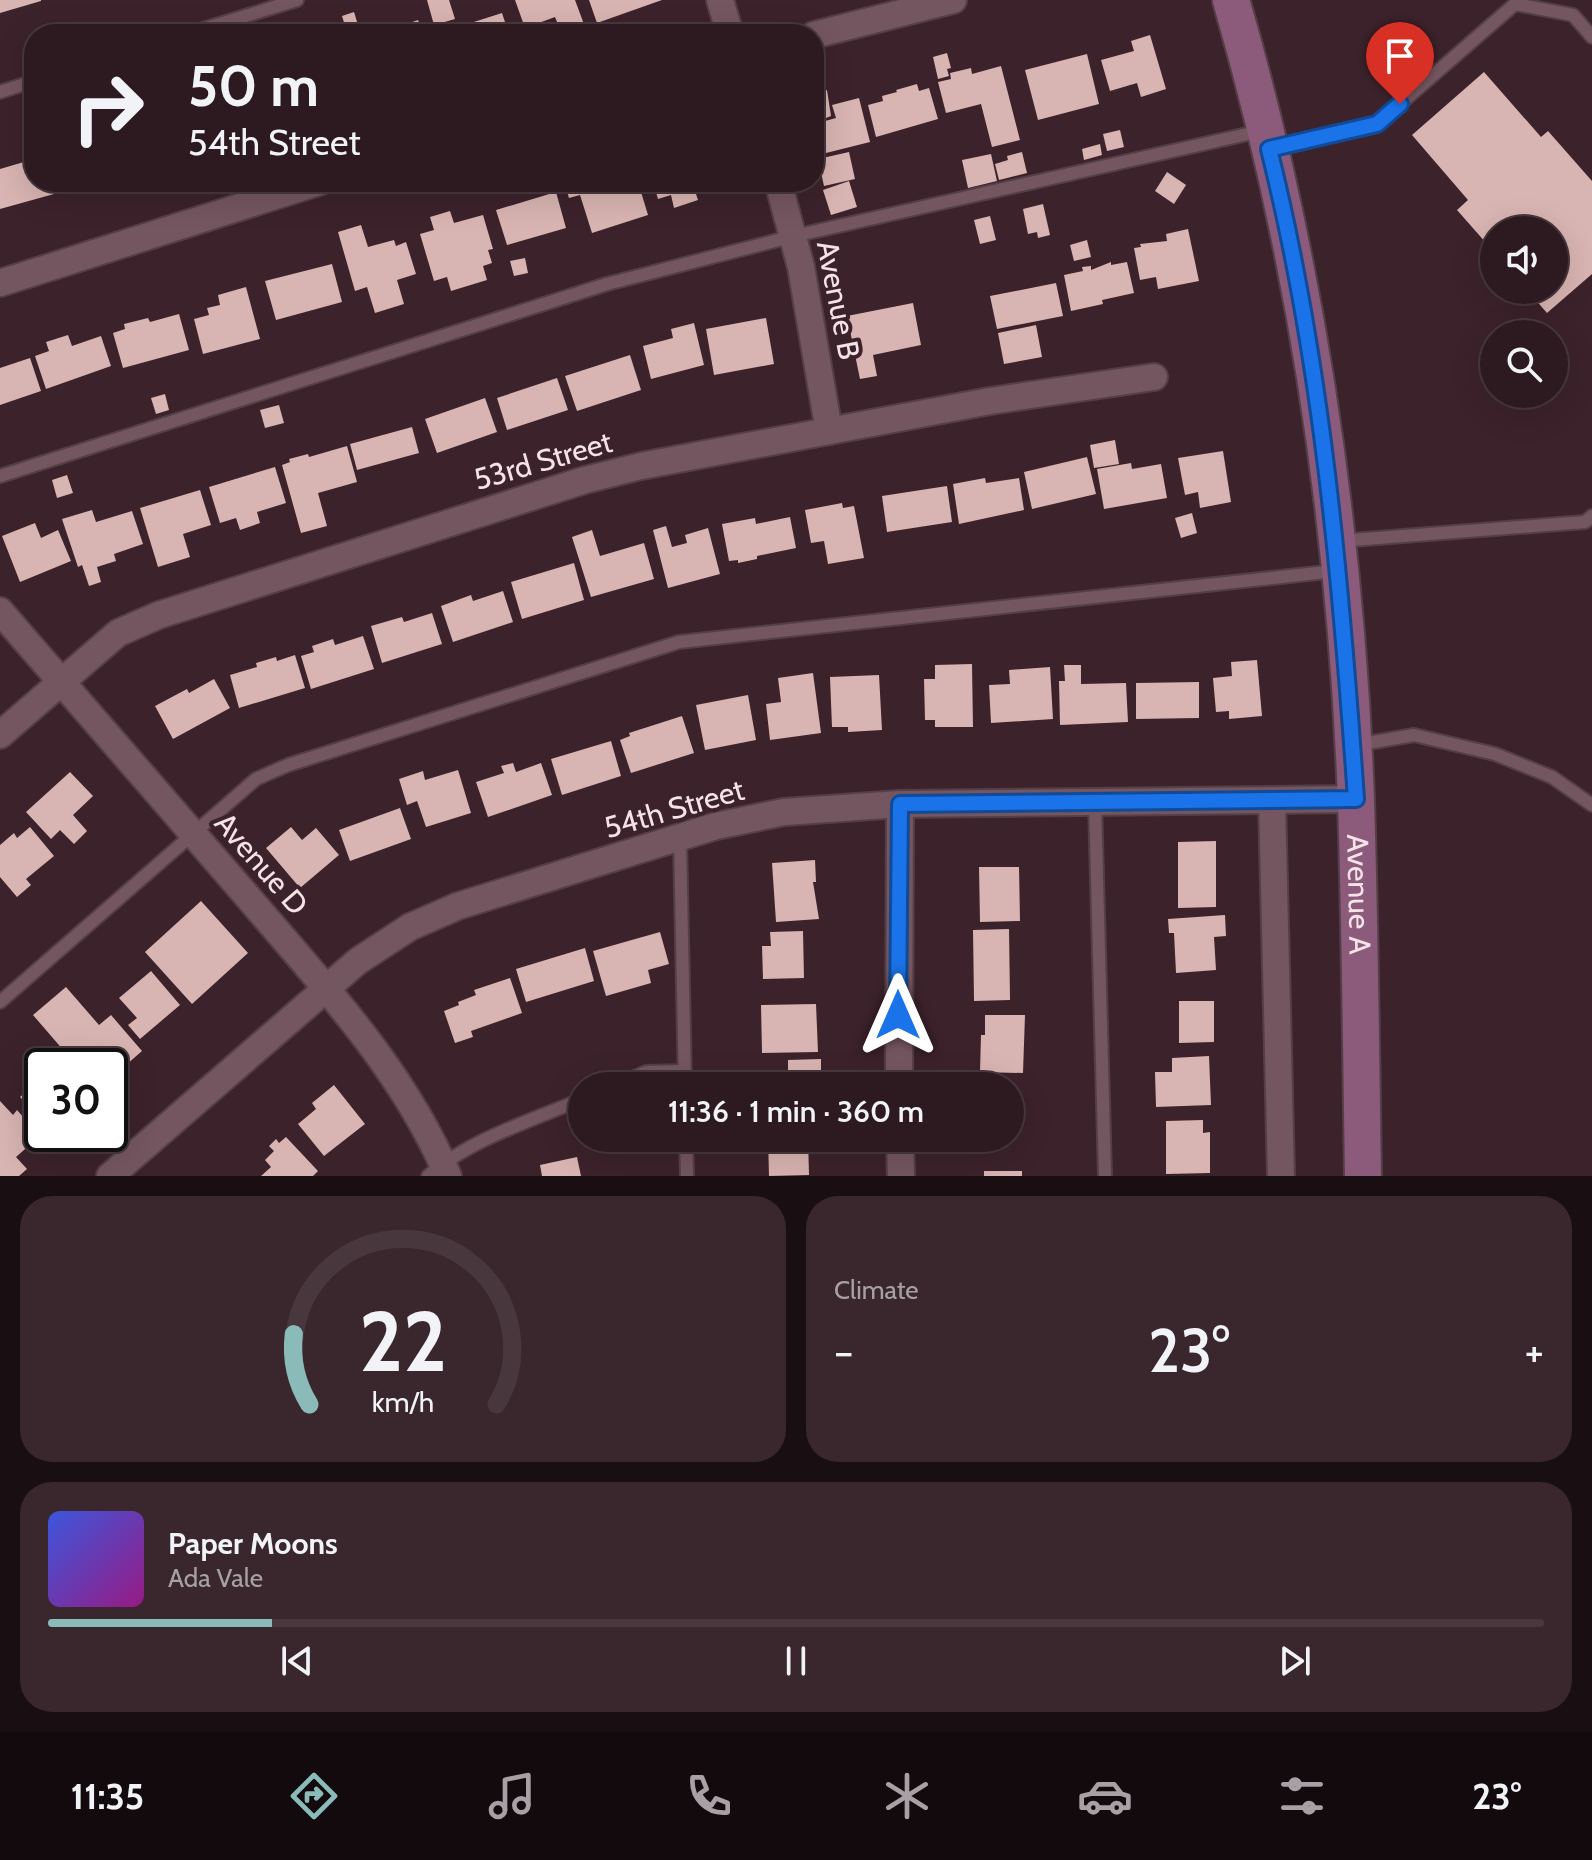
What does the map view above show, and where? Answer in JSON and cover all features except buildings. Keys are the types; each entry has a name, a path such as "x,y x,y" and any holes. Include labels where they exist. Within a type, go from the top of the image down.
{"main road":[{"name":"Avenue A","path":"1231,0 1287,229 1311,359 1337,556 1356,799 1363,1176"}],"street":[{"path":"720,0 727,24"},
{"path":"824,32 953,0"},
{"path":"0,283 287,192"},
{"name":"Avenue B","path":"781,192 794,236 829,431"},
{"name":"53rd Street","path":"0,735 118,633 159,615 585,480 641,466 990,401 1154,377"},
{"name":"Avenue D","path":"0,611 326,989 385,1064 416,1109 440,1172"},
{"name":"54th Street","path":"110,1176 358,961 410,927 458,906 716,826 784,812 900,804 1356,799"},
{"path":"1272,801 1281,1176"},
{"path":"899,1072 900,804"},
{"path":"900,1152 901,1176"}],"lane":[{"path":"219,24 297,0"},
{"path":"0,476 607,284 794,236 1266,140 1377,124 1515,4 1573,15 1592,37"},
{"path":"0,92 24,84"},
{"path":"0,1002 256,779 288,765 679,642 1585,522 1592,516"},
{"path":"1352,746 1414,735 1495,754 1552,777 1592,805"},
{"path":"1095,803 1105,1176"},
{"path":"646,1072 685,1071 680,838"},
{"path":"440,1172 492,1138 568,1105"},
{"path":"686,1152 687,1176"}],"route":[{"path":"898,1015 900,804 1356,799 1344,623 1319,413 1287,229 1269,149 1377,124 1400,104"}]}
